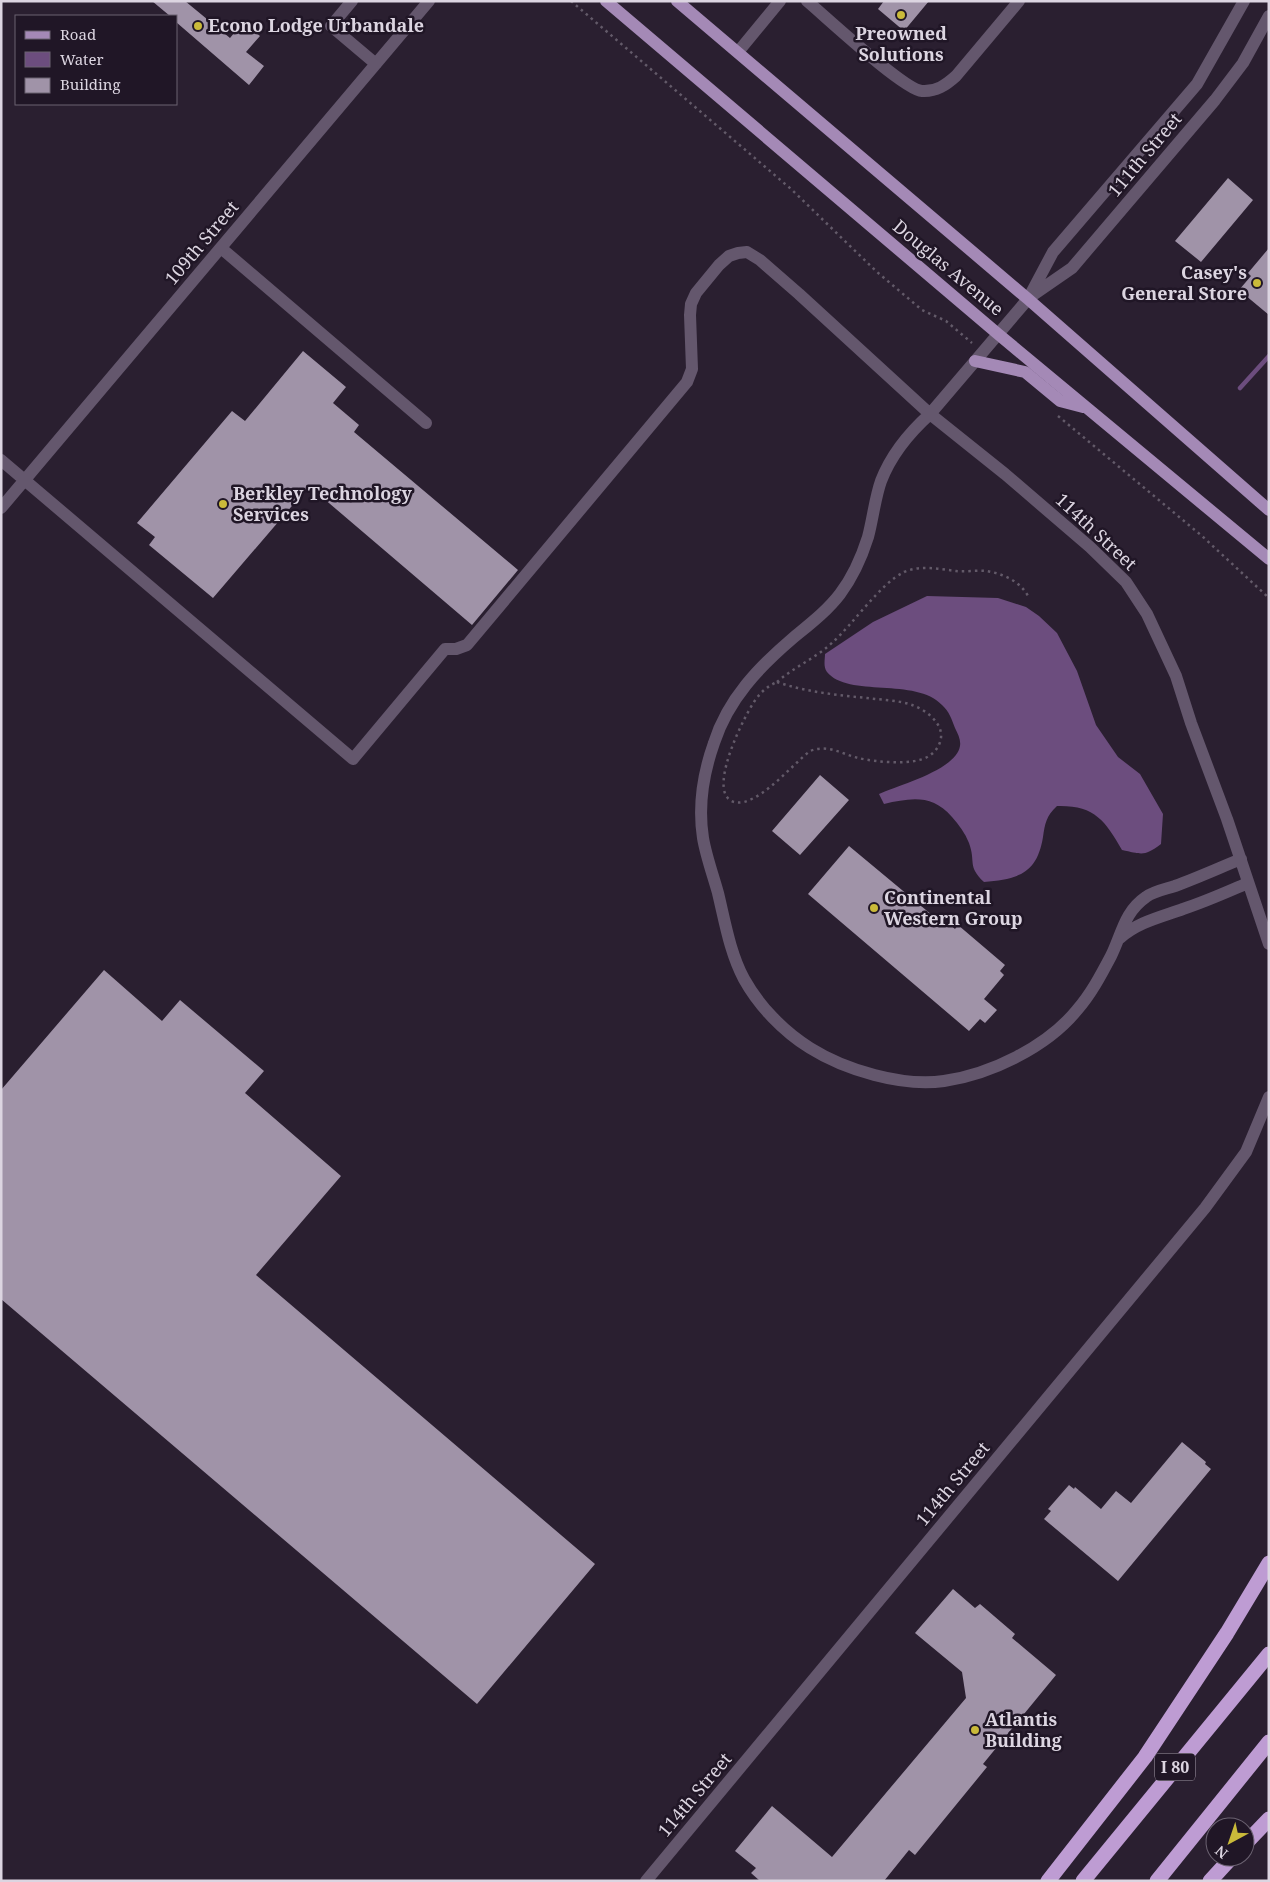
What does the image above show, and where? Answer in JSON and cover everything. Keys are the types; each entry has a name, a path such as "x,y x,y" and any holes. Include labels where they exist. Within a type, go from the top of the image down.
{"highway":[{"path":"1048,1881 1145,1757 1227,1633 1269,1563"},
{"name":"I 80","path":"1083,1881 1269,1654"},
{"path":"1157,1881 1269,1742"},
{"path":"1255,1834 1269,1819"},
{"path":"1210,1881 1223,1867"}],"main road":[{"name":"Douglas Avenue","path":"606,1 998,334 1269,559"},
{"name":"Douglas Avenue","path":"677,1 1028,299 1269,510"},
{"path":"979,356 1025,372 1060,401 1087,408"}],"street":[{"path":"352,1 331,26 376,64"},
{"name":"109th Street","path":"1,508 430,1"},
{"path":"738,52 780,1"},
{"path":"807,1 887,70 920,91 933,90 945,86 1019,1"},
{"name":"111th Street","path":"1240,859 1148,895 1132,909 1124,922 1120,938 1095,985 1076,1012 1050,1035 1017,1057 982,1071 945,1081 910,1081 872,1075 830,1059 809,1048 792,1035 764,1008 743,977 735,957 704,839 701,799 714,742 735,698 763,664 821,615 841,593 857,565 867,538 881,480 896,453 912,431 930,414 1028,299 1053,252 1196,84 1244,1"},
{"name":"111th Street","path":"1028,299 1072,268 1216,100 1244,63 1269,16"},
{"path":"220,248 426,423"},
{"name":"114th Street","path":"25,480 353,759 445,649 456,649 467,645 687,382 692,368 691,304 696,293 718,265 729,256 747,252 760,260 799,294 930,414 1005,474 1083,541 1126,582 1147,614 1176,676 1191,724 1269,944"},
{"path":"1,460 25,480"},
{"path":"1120,938 1128,931 1148,921 1184,909 1248,882"},
{"name":"114th Street","path":"646,1881 1205,1208 1246,1152 1269,1097"}],"path":[{"path":"571,1 791,189 884,278 922,310 946,321 979,356"},
{"path":"1054,412 1202,536 1269,598"},
{"path":"777,682 800,690 898,702 914,706 927,714 941,731 939,745 930,756 907,762 866,760 838,750 816,749 810,751 776,782 754,797 745,802 738,803 732,801 726,797 723,788 725,770 732,747 757,697 769,686 823,651 876,596 904,572 928,568 956,571 986,571 1010,578 1024,589 1028,596"}],"water":[{"path":"927,596 998,598 1026,607 1057,633 1077,671 1096,725 1118,757 1140,774 1163,814 1161,844 1146,853 1122,850 1110,830 1097,816 1080,808 1057,806 1050,813 1047,820 1040,849 1031,867 1007,879 984,882 975,872 971,849 966,836 952,817 937,804 912,799 884,804 879,794 926,776 956,755 960,746 958,735 947,710 930,697 900,689 850,684 837,680 826,670 825,654 873,622"}],"building":[{"path":"152,1 185,1 230,38 243,22 260,36 246,52 264,66 249,85 178,24 178,15 169,15"},
{"name":"Preowned Solutions","path":"884,1 929,1 904,31 878,9"},
{"path":"1228,178 1253,200 1201,262 1175,241"},
{"name":"Casey's General Store","path":"1269,248 1269,315 1239,290 1251,276 1248,273"},
{"name":"Berkley Technology Services","path":"303,351 346,387 333,403 359,425 354,432 518,570 472,625 309,486 213,598 149,545 155,537 137,523 232,411 245,421"},
{"path":"820,775 849,800 800,855 772,831"},
{"name":"Continental Western Group","path":"849,846 944,925 947,922 955,929 958,925 1005,965 1000,971 1004,975 984,999 997,1010 985,1023 980,1019 969,1031 808,894"},
{"path":"104,970 162,1021 180,1000 264,1071 245,1093 341,1176 256,1275 595,1564 477,1704 1,1299 1,1090"},
{"path":"1182,1442 1206,1462 1205,1464 1211,1469 1118,1581 1044,1519 1051,1511 1048,1509 1069,1485 1074,1489 1075,1487 1101,1509 1116,1491 1131,1503"},
{"name":"Atlantis Building","path":"953,1589 975,1608 980,1604 1015,1634 1012,1638 1056,1675 983,1764 987,1767 915,1855 909,1850 884,1881 760,1881 751,1873 756,1868 735,1851 772,1806 832,1857 966,1698 962,1672 915,1633"}],"waterway":[{"path":"1240,388 1269,356"}],"place":[{"name":"Preowned Solutions","path":"901,15"},
{"name":"Econo Lodge Urbandale","path":"198,26"},
{"name":"Casey's General Store","path":"1257,283"},
{"name":"Berkley Technology Services","path":"223,504"},
{"name":"Continental Western Group","path":"874,908"},
{"name":"Atlantis Building","path":"975,1730"}]}
